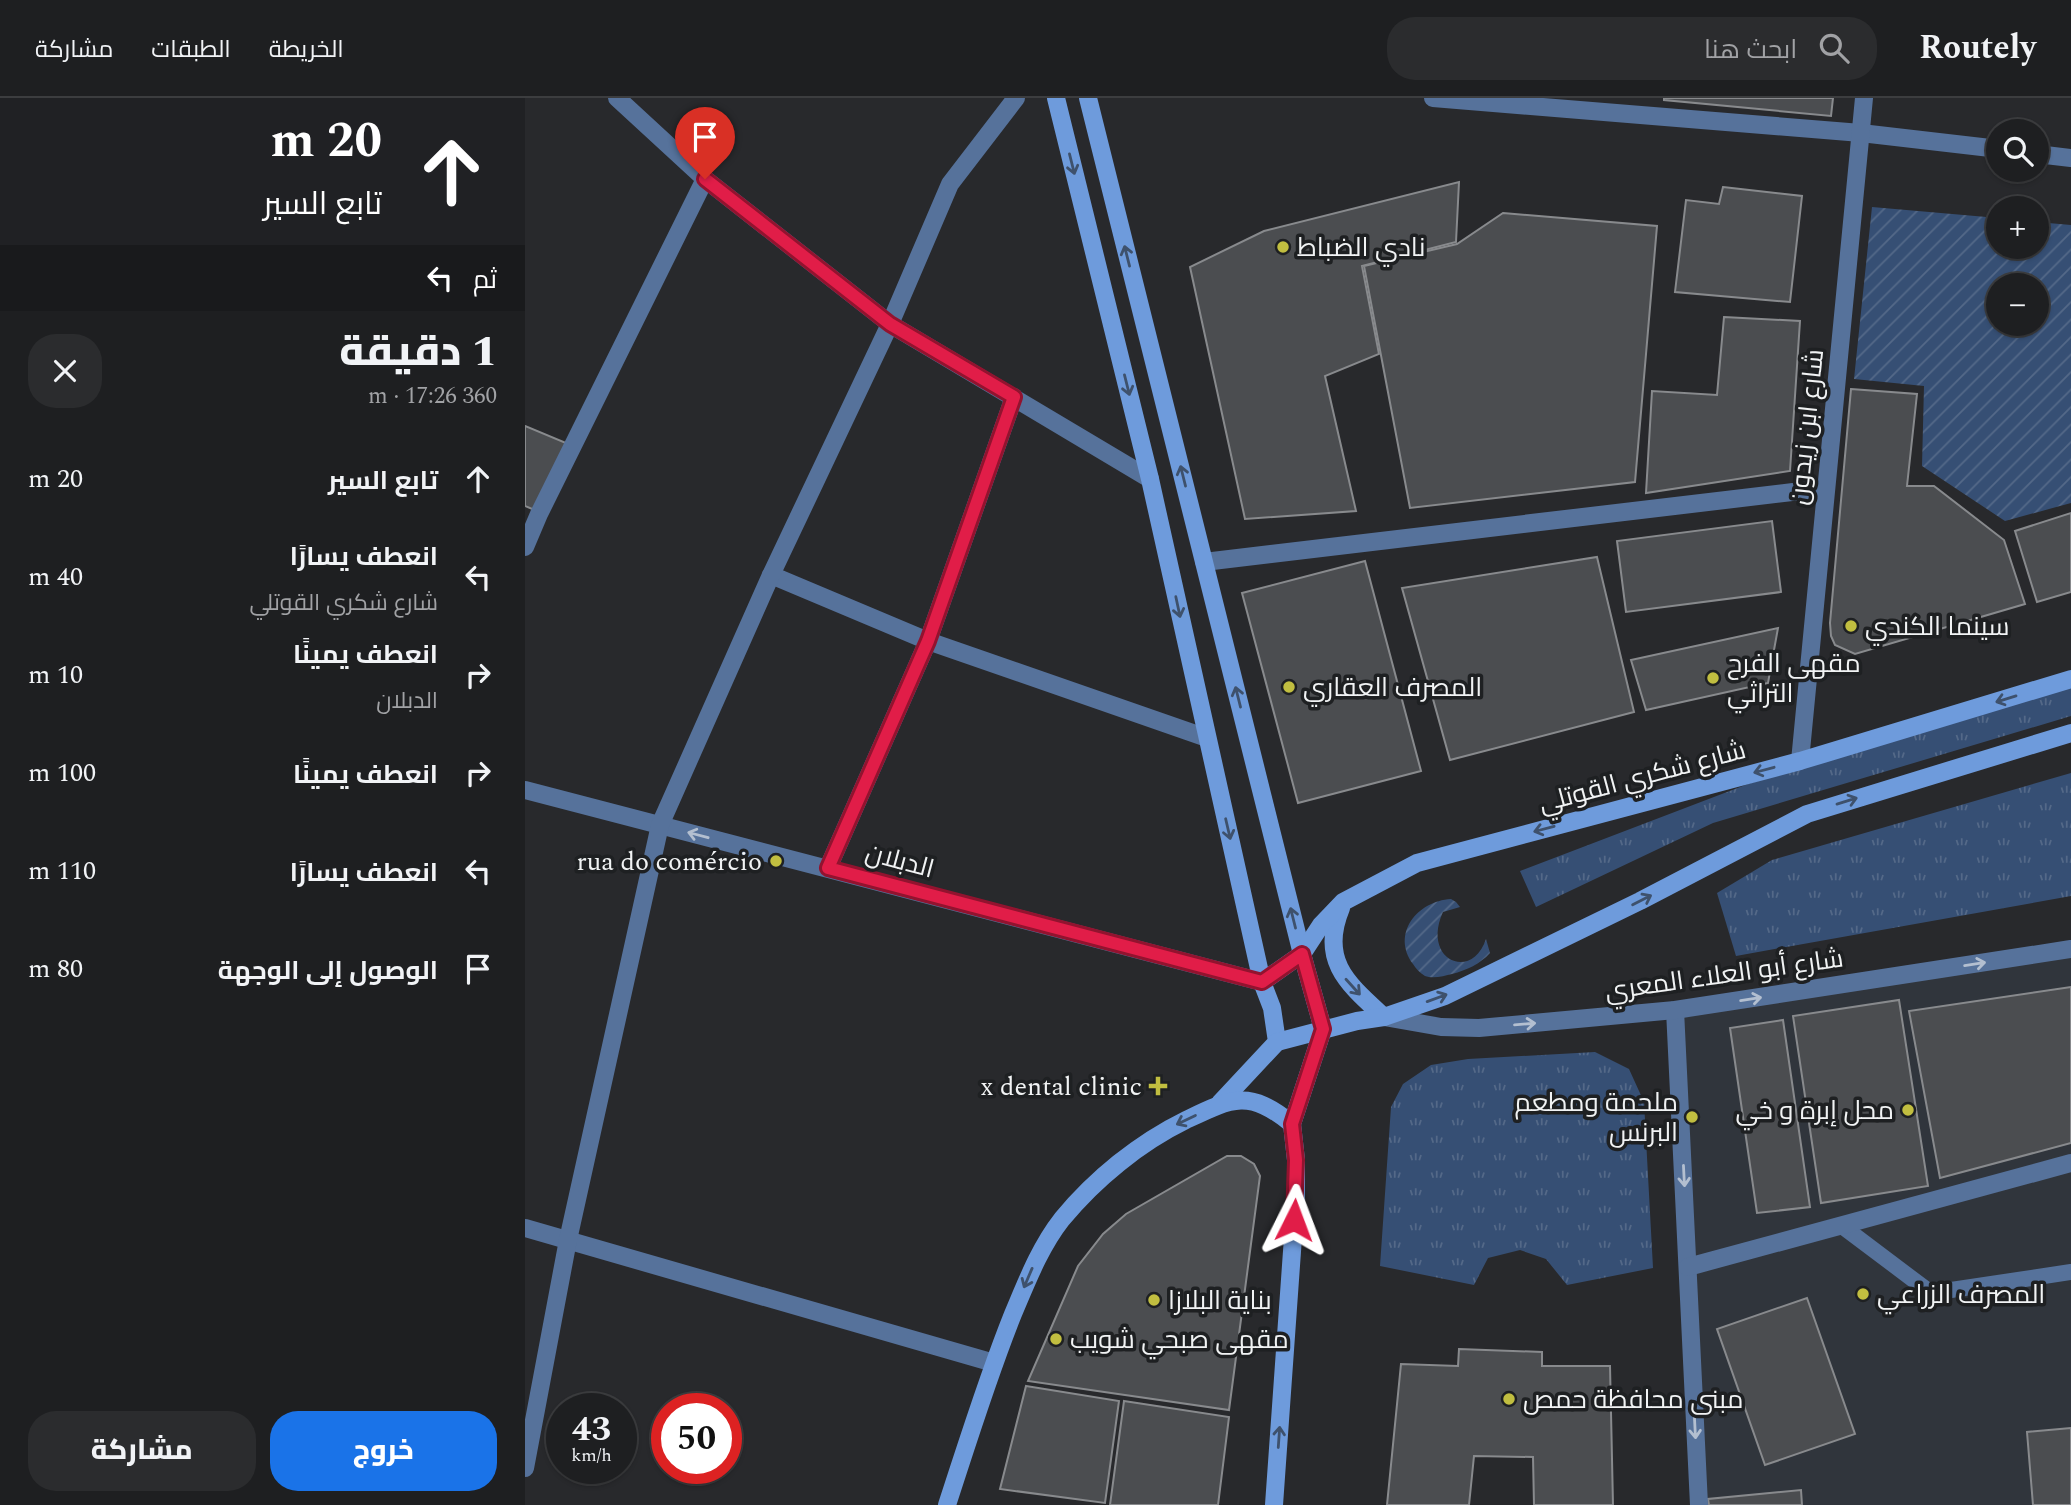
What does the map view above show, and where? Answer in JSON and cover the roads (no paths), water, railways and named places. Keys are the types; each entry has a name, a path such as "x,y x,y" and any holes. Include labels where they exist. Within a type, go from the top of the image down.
{"main road":[{"path":"1056,98 1150,479 1262,982 1272,1008 1277,1042"},
{"path":"1088,98 1323,1029 1292,1124 1296,1195 1274,1505"},
{"name":"شارع شكري القوتلي","path":"1262,982 1302,954 1321,925 1343,902 1417,863 1800,761 2071,679"},
{"path":"1220,1103 1277,1042 1357,1021 1384,1017 1445,996 1640,901 1807,814 2071,733"},
{"path":"1343,902 1334,925 1333,949 1341,973 1384,1017"},
{"path":"947,1505 993,1363 1032,1267 1061,1221 1093,1185 1132,1152 1173,1126 1220,1103 1238,1100 1259,1102 1292,1124"}],"street":[{"path":"617,98 705,179 890,324 1150,479"},
{"path":"525,1468 568,1240 660,825 771,575 890,324 950,184 1016,98"},
{"path":"1433,98 1537,103 1986,147"},
{"name":"شارع ابن زيدون","path":"1800,761 1864,98"},
{"path":"2049,155 2071,158"},
{"path":"525,547 532,512 705,179"},
{"path":"828,868 928,641 1014,397"},
{"path":"1204,562 1826,488"},
{"path":"771,575 928,641 1207,737"},
{"name":"الدبلان","path":"525,790 1262,982"},
{"name":"شارع أبو العلاء المعري","path":"1384,1017 1441,1027 1479,1028 1675,1010 2071,949"},
{"path":"1675,1010 1699,1505"},
{"path":"1688,1267 2071,1163"},
{"path":"525,1228 993,1363"}],"lane":[{"path":"1842,1226 1931,1293 2071,1272"}],"place":[{"name":"نادي الضباط","path":"1283,247"},
{"name":"سينما الكندي","path":"1851,626"},
{"name":"مقهى الفرح التراثي","path":"1713,678"},
{"name":"المصرف العقاري","path":"1289,687"},
{"name":"rua do comércio","path":"776,861"},
{"name":"x dental clinic","path":"1158,1086"},
{"name":"محل إبرة و خي","path":"1908,1110"},
{"name":"ملحمة ومطعم البرنس","path":"1692,1117"},
{"name":"المصرف الزراعي","path":"1863,1294"},
{"name":"بناية البلازا","path":"1154,1300"},
{"name":"مقهى صبحي شويب","path":"1056,1339"},
{"name":"مبنى محافظة حمص","path":"1509,1399"}]}
